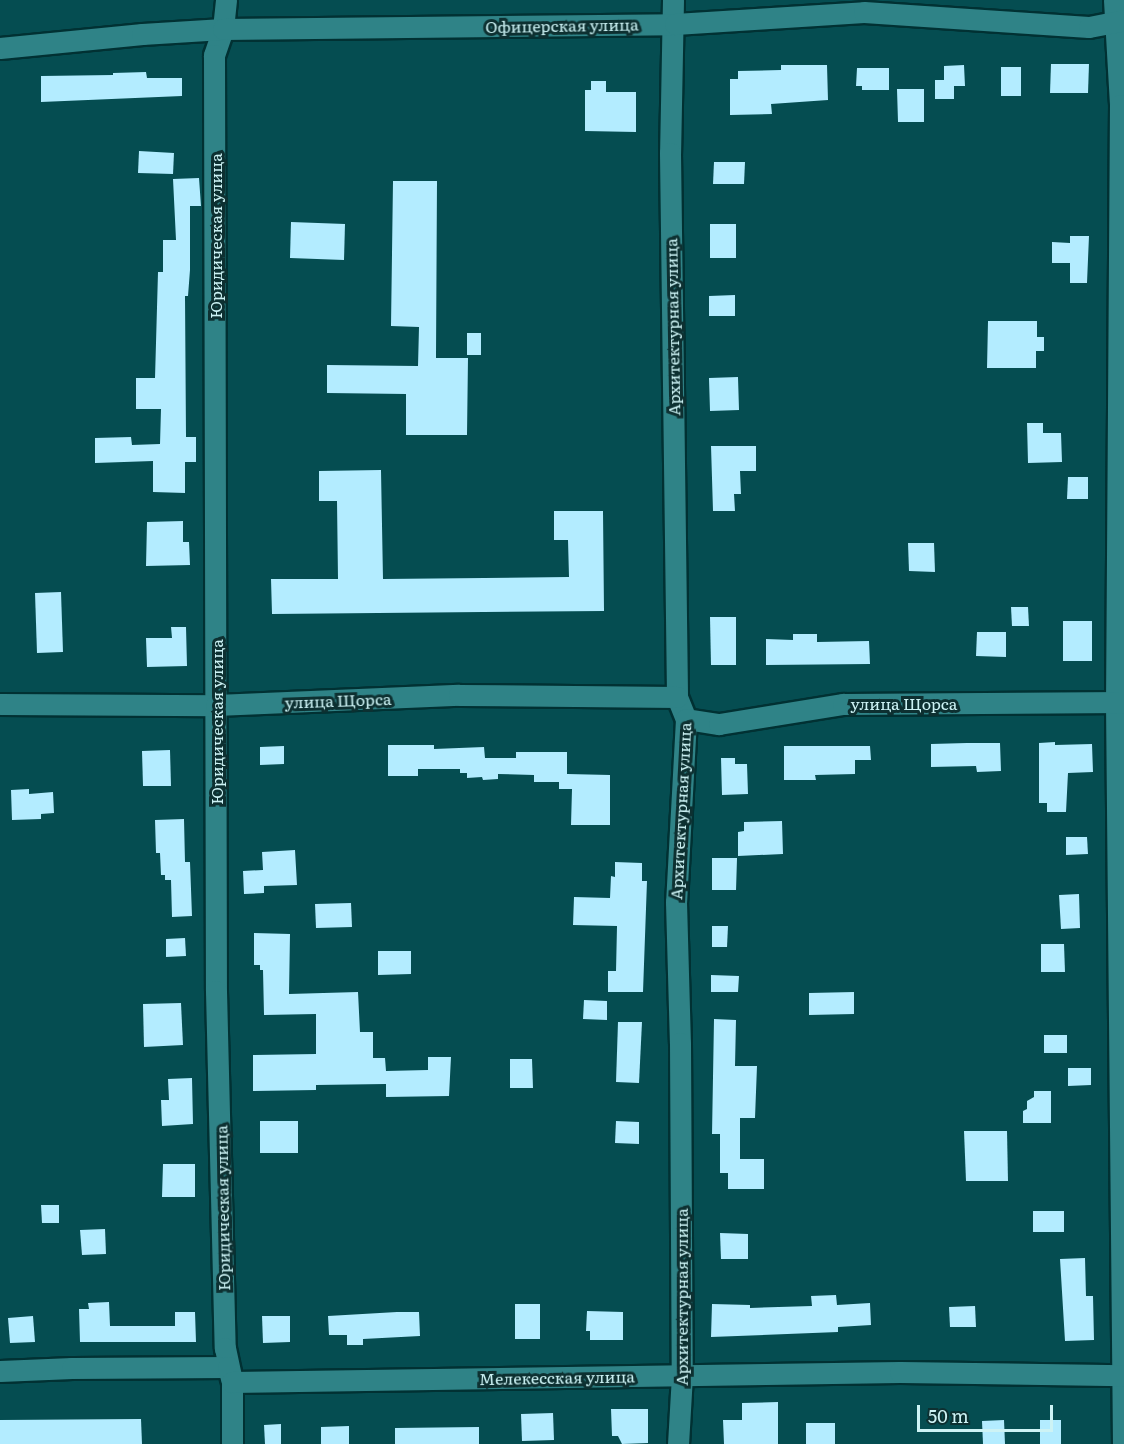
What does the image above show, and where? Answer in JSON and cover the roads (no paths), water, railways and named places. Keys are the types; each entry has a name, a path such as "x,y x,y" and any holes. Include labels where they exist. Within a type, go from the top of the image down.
{"street":[{"name":"Юридическая улица","path":"226,0 223,29 214,55 216,991 232,1444"},
{"name":"Архитектурная улица","path":"673,0 675,24 670,153 676,696 686,719 676,902 680,1042 682,1375 678,1444"},
{"path":"1114,0 1119,22 1120,105 1123,1444"},
{"name":"Офицерская улица","path":"0,48 142,34 223,29 675,24 864,12 1089,27 1119,22"},
{"name":"улица Щорса","path":"0,704 216,705 459,695 676,696"},
{"name":"улица Щорса","path":"686,719 719,724 843,704 1120,702"},
{"name":"Мелекесская улица","path":"0,1371 72,1368 230,1375 682,1375 900,1372 1123,1375"}]}
